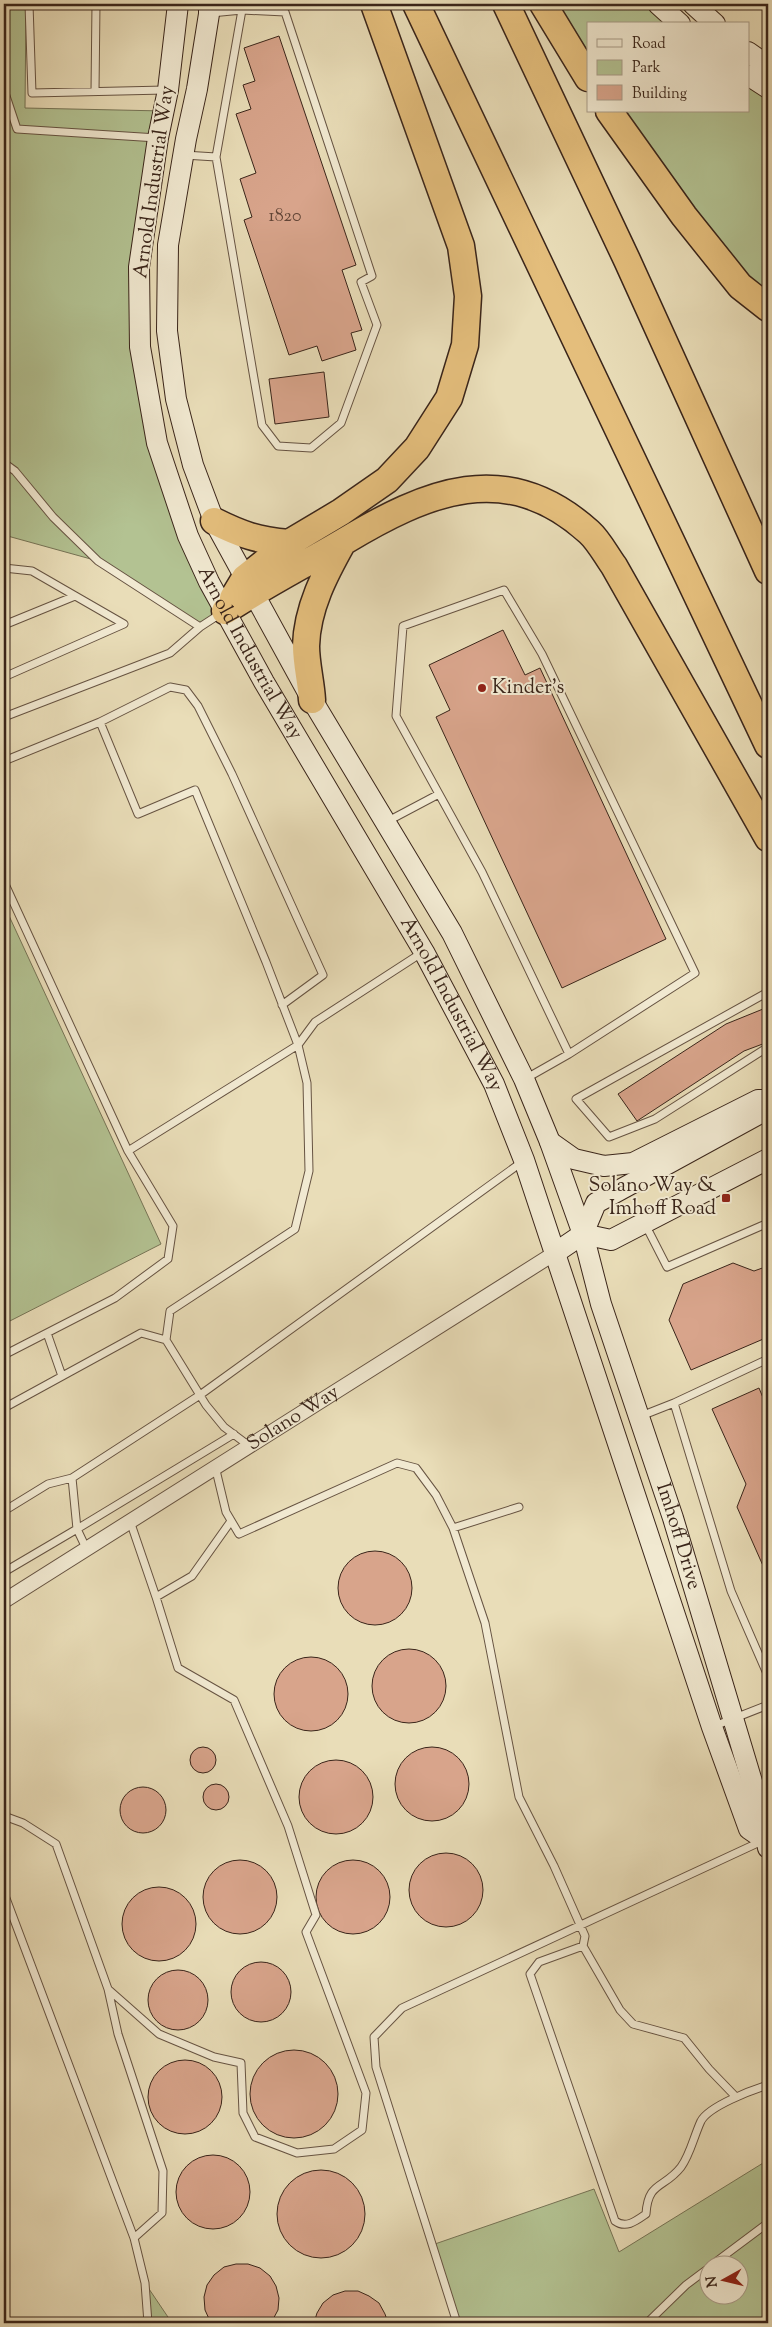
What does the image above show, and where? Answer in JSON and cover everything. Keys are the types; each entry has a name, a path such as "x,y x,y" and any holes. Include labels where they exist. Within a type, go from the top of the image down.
{"highway":[{"path":"225,611 289,543 342,512 388,480 417,448 450,398 465,345 468,296 461,246 374,4"},
{"path":"416,4 768,745"},
{"path":"506,4 631,269 768,571"},
{"path":"543,4 587,76"},
{"path":"610,112 684,216 740,286 768,308"},
{"path":"249,585 343,541 369,525 423,500 458,491 501,490 530,496 558,508 590,534 614,566 768,838"},
{"path":"214,521 244,536 289,543"},
{"path":"312,700 306,646 313,603 343,541"}],"street":[{"name":"Arnold Industrial Way","path":"178,4 168,90 158,138 139,267 140,347 157,443 188,536 225,611 264,682 424,952 494,1084 524,1160 555,1253"},
{"path":"658,4 678,22"},
{"path":"693,4 713,22"},
{"name":"Arnold Industrial Way","path":"209,9 198,89 168,245 167,331 176,399 193,465 214,521 312,700 452,933 524,1079 550,1142 583,1234"},
{"path":"750,53 768,66"},
{"path":"750,76 768,88"},
{"path":"550,1142 574,1159 604,1166 633,1163 758,1100 768,1100"},
{"path":"768,1110 596,1203 583,1234 611,1240 768,1159"},
{"name":"Solano Way","path":"4,1600 583,1234"},
{"name":"Imhoff Drive","path":"583,1234 601,1304 673,1518 762,1815 767,1845"},
{"name":"Imhoff Drive","path":"555,1253 712,1727 749,1829 767,1845"}],"lane":[{"path":"29,4 32,92 168,90"},
{"path":"95,91 96,4"},
{"path":"209,9 242,10 284,12 372,276 361,282 377,325 341,423 311,448 278,446 262,425 216,157 242,10"},
{"path":"4,90 18,129 158,138"},
{"path":"184,155 216,157"},
{"path":"4,463 15,471 53,517 98,560 200,627"},
{"path":"4,568 32,571 124,624 4,677"},
{"path":"524,1079 569,1054 695,973 542,654 504,590 403,626 396,716 482,872 569,1054"},
{"path":"4,625 74,596"},
{"path":"4,717 170,653 200,627 225,611"},
{"path":"4,760 100,722 170,687 186,690 198,706 232,774 323,975 282,1005"},
{"path":"100,722 138,814 195,790 298,1045 307,1083 309,1171 295,1229 170,1311 166,1340 200,1395 224,1427 248,1445"},
{"path":"386,823 439,794"},
{"path":"4,882 128,1151 173,1226 168,1259 115,1298 4,1355"},
{"path":"128,1151 298,1045 315,1022 424,952"},
{"path":"768,992 576,1099 609,1137 655,1119 768,1047"},
{"path":"4,1511 48,1484 72,1478 200,1395 524,1160"},
{"path":"645,1224 667,1267 768,1223"},
{"path":"47,1333 62,1376"},
{"path":"4,1408 141,1333 166,1340"},
{"path":"638,1418 768,1360"},
{"path":"674,1403 731,1592 768,1676"},
{"path":"4,1572 234,1434"},
{"path":"215,1466 226,1512 239,1534 397,1463 416,1468 436,1495 453,1528 485,1623 519,1797 581,1926 585,1936 583,1946 620,2010 633,2024 684,2038 709,2069 736,2097"},
{"path":"72,1478 77,1529 86,1548"},
{"path":"453,1528 519,1507"},
{"path":"108,1990 159,2034 214,2057 241,2063 243,2113 255,2137 297,2153 334,2149 362,2130 366,2093 306,1932 316,1916 288,1826 234,1700 178,1668 129,1520"},
{"path":"156,1597 192,1576 231,1521"},
{"path":"712,1727 768,1705"},
{"path":"4,1816 23,1823 56,1844 108,1990 118,2034 163,2171 162,2213 134,2238"},
{"path":"457,2323 376,2067 374,2037 402,2008 581,1926 767,1845"},
{"path":"4,1893 6,1906 134,2238 145,2283 148,2323"},
{"path":"583,1946 539,1962 530,1974 615,2221 628,2225 646,2214 649,2194 681,2168 702,2119 736,2097 768,2085"},
{"path":"726,2254 768,2223"},
{"path":"647,2323 686,2285 700,2274"}],"green space":[{"path":"4,4 26,4 25,108 164,111 139,267 157,443 225,611 200,627 98,561 4,535"},
{"path":"543,4 658,4 678,22 587,22 587,76"},
{"path":"750,76 768,88 768,308 610,112 750,112"},
{"path":"4,905 161,1244 4,1324"},
{"path":"768,2160 768,2323 457,2323 432,2245 594,2189 619,2252"},
{"path":"145,2283 172,2323 148,2323"}],"building":[{"path":"279,36 356,265 342,270 362,330 351,333 356,350 322,361 317,346 289,355 244,220 252,217 240,179 256,173 236,114 251,109 243,85 255,81 244,48"},
{"path":"324,372 329,417 275,424 269,379"},
{"path":"503,630 525,675 540,668 666,939 562,988 436,717 450,710 429,665"},
{"path":"768,1007 768,1042 744,1051 637,1121 618,1094 726,1024"},
{"path":"733,1263 754,1271 768,1266 768,1337 691,1370 669,1320 683,1284"},
{"path":"759,1388 768,1410 768,1577 737,1507 746,1484 712,1409"},
{"path":"368,1551 382,1551 396,1557 406,1567 412,1581 412,1595 406,1609 396,1619 382,1625 368,1625 354,1619 344,1609 338,1595 338,1581 344,1567 354,1557"},
{"path":"409,1649 430,1655 440,1665 446,1686 440,1707 430,1717 409,1723 388,1717 378,1707 372,1686 378,1665 388,1655"},
{"path":"304,1657 318,1657 332,1663 342,1673 348,1687 348,1701 342,1715 332,1725 318,1731 304,1731 290,1725 280,1715 274,1701 274,1687 280,1673 290,1663"},
{"path":"203,1747 212,1751 216,1760 212,1769 203,1773 194,1769 190,1760 194,1751"},
{"path":"425,1747 439,1747 453,1753 463,1763 469,1777 469,1791 463,1805 453,1815 439,1821 425,1821 411,1815 401,1805 395,1791 395,1777 401,1763 411,1753"},
{"path":"329,1760 343,1760 357,1766 367,1776 373,1790 373,1804 367,1818 357,1828 343,1834 329,1834 315,1828 305,1818 299,1804 299,1790 305,1776 315,1766"},
{"path":"216,1784 225,1788 229,1797 225,1806 216,1810 207,1806 203,1797 207,1788"},
{"path":"139,1787 147,1787 156,1791 162,1797 166,1810 162,1823 156,1829 147,1833 139,1833 130,1829 124,1823 120,1814 120,1806 124,1797 130,1791"},
{"path":"439,1853 453,1853 467,1859 477,1869 483,1883 483,1897 477,1911 467,1921 453,1927 439,1927 425,1921 415,1911 409,1897 409,1883 415,1869 425,1859"},
{"path":"240,1860 261,1866 271,1876 277,1897 271,1918 261,1928 240,1934 219,1928 209,1918 203,1897 209,1876 219,1866"},
{"path":"346,1860 360,1860 374,1866 384,1876 390,1890 390,1904 384,1918 374,1928 360,1934 346,1934 332,1928 322,1918 316,1904 316,1890 322,1876 332,1866"},
{"path":"159,1887 180,1893 190,1903 196,1924 190,1945 180,1955 159,1961 138,1955 128,1945 122,1924 128,1903 138,1893"},
{"path":"255,1962 267,1962 278,1967 286,1975 291,1986 289,2004 278,2017 267,2022 255,2022 244,2017 236,2009 231,1998 231,1986 236,1975 244,1967"},
{"path":"172,1970 184,1970 195,1975 203,1983 208,1994 206,2012 195,2025 184,2030 172,2030 161,2025 153,2017 148,2006 148,1994 153,1983 161,1975"},
{"path":"294,2050 311,2054 325,2063 334,2077 338,2094 334,2111 325,2125 311,2134 294,2138 277,2134 263,2125 254,2111 250,2094 254,2077 263,2063 277,2054"},
{"path":"178,2060 192,2060 206,2066 216,2076 222,2090 222,2104 216,2118 206,2128 192,2134 178,2134 164,2128 154,2118 148,2104 148,2090 154,2076 164,2066"},
{"path":"206,2155 220,2155 234,2161 244,2171 250,2185 250,2199 244,2213 234,2223 220,2229 206,2229 192,2223 182,2213 176,2199 176,2185 182,2171 192,2161"},
{"path":"321,2170 338,2174 352,2183 361,2197 365,2214 361,2231 352,2245 338,2254 321,2258 304,2254 290,2245 281,2231 277,2214 281,2197 290,2183 304,2174"},
{"path":"248,2264 260,2268 270,2276 276,2286 279,2298 278,2310 271,2323 212,2323 210,2321 205,2310 204,2297 207,2285 214,2275 224,2267"},
{"path":"345,2291 358,2291 379,2303 388,2323 314,2323 323,2303 333,2295"}],"place":[{"name":"Kinder's","path":"482,688"},
{"name":"Solano Way & Imhoff Road","path":"726,1198"}]}
